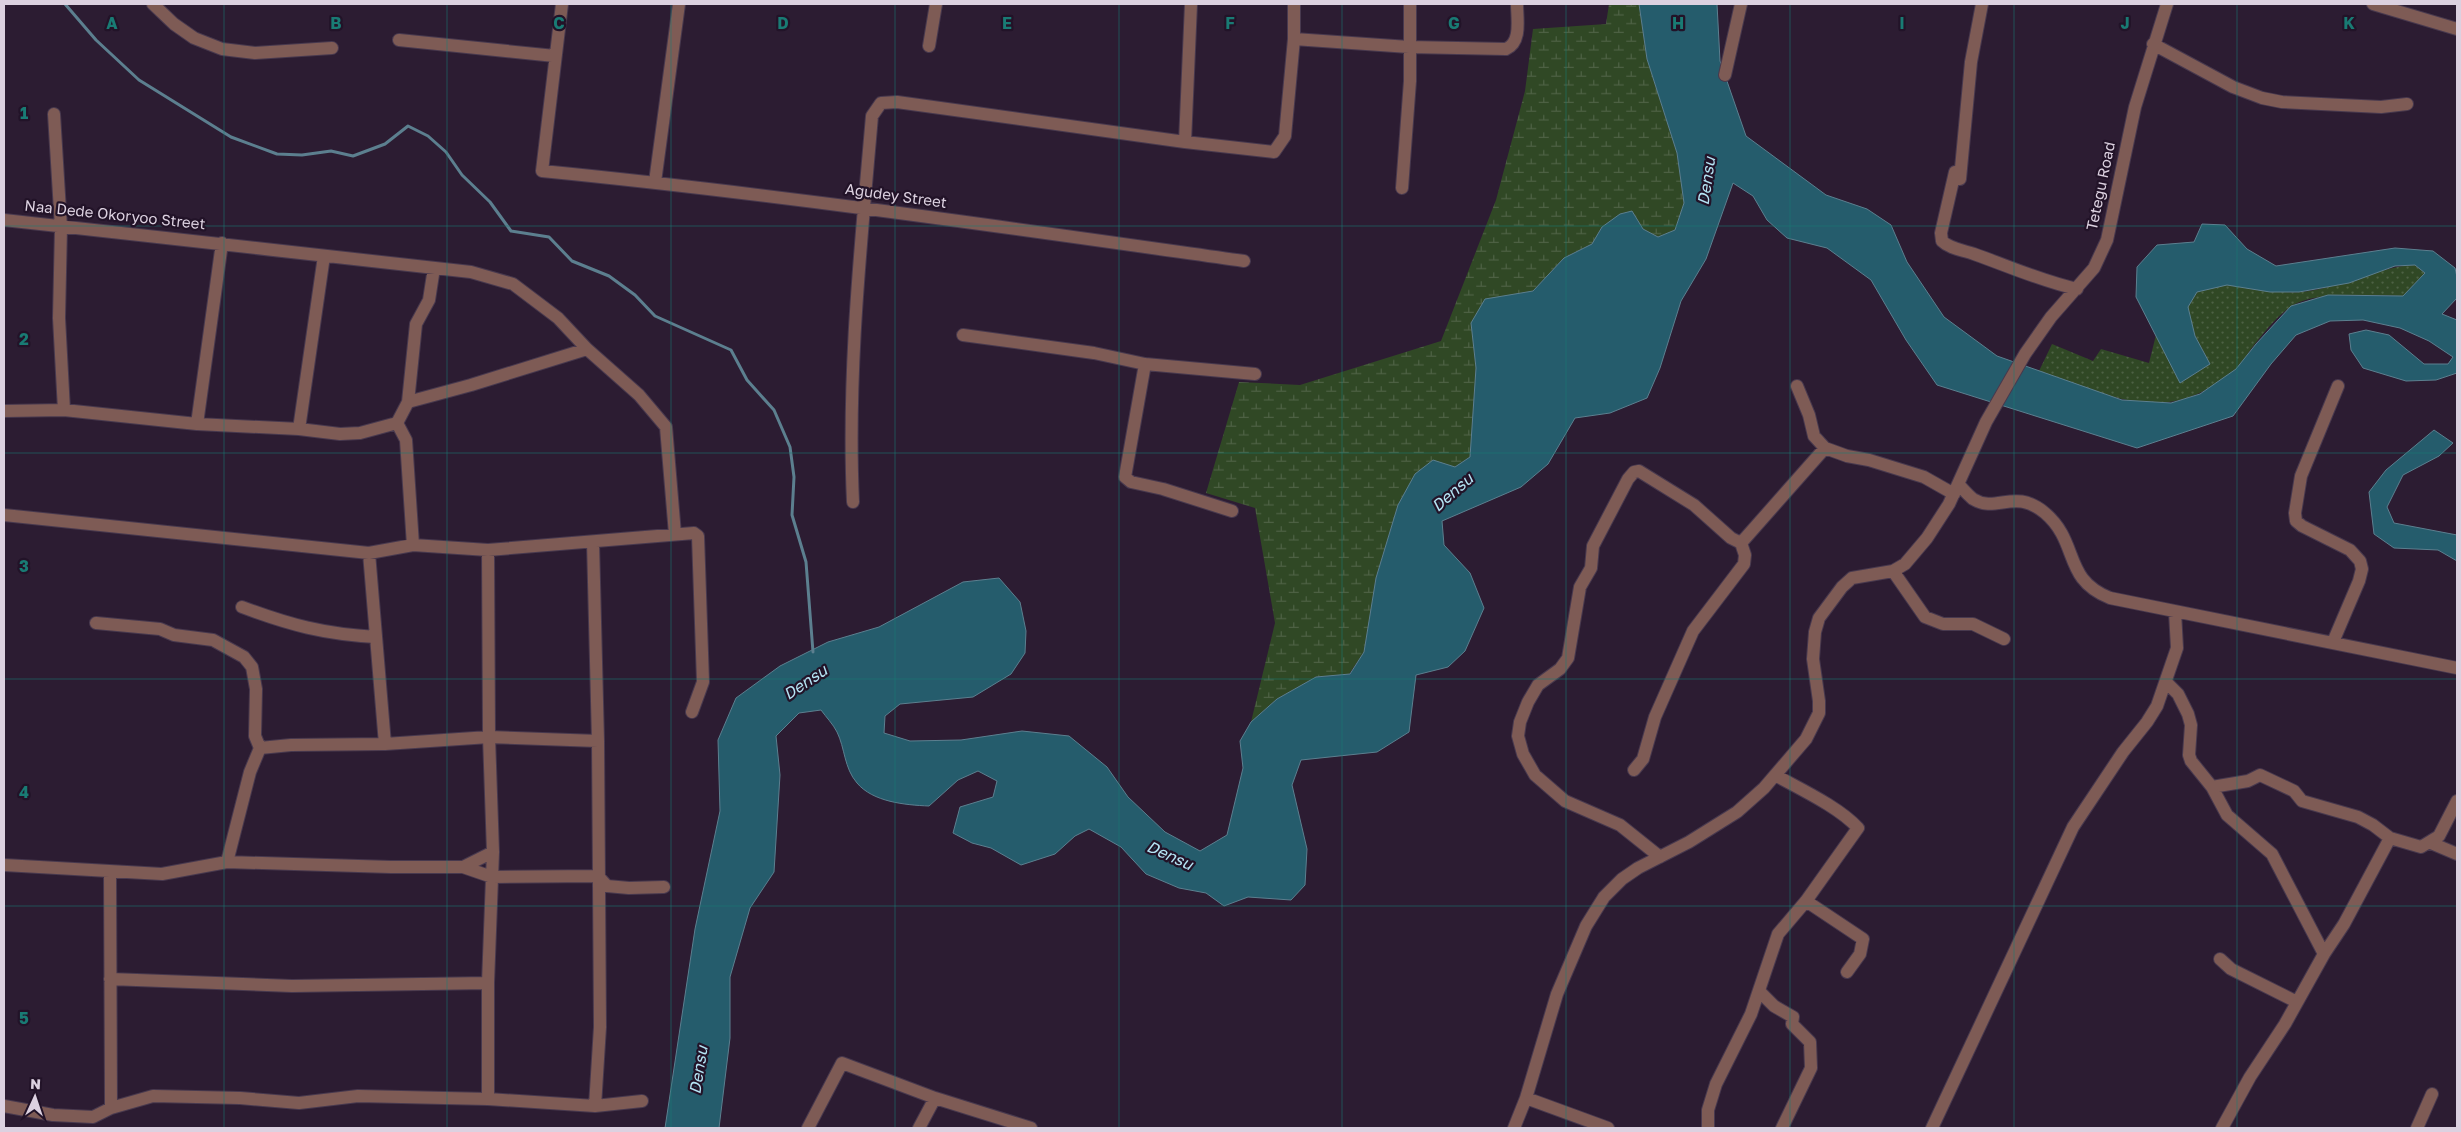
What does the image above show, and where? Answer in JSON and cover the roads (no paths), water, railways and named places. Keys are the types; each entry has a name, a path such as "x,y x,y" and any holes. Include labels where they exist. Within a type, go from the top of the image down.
{"street":[{"path":"153,4 168,19 194,38 222,49 254,53 332,48"},
{"path":"400,40 555,56 562,4"},
{"path":"655,182 679,4"},
{"path":"930,46 936,4"},
{"path":"1185,142 1191,4"},
{"path":"853,502 851,453 852,378 872,116 881,103 897,102 1185,142 1274,152 1286,136 1294,39 1294,4"},
{"path":"1402,188 1410,81 1410,4"},
{"path":"1294,39 1409,47 1506,49 1513,46 1516,40 1517,4"},
{"path":"1725,75 1741,4"},
{"path":"1982,4 1971,62 1957,175 1941,233 1942,242 1947,246 2011,269 2077,289"},
{"name":"Tetegu Road","path":"1893,571 1904,564 1938,524 1956,490 1986,422 1992,415 2025,354 2052,317 2094,268 2106,240 2135,108 2153,44 2167,4"},
{"path":"2373,4 2457,28"},
{"path":"2153,44 2233,87 2262,98 2381,107 2407,104"},
{"name":"Agudey Street","path":"555,56 542,171 655,182 864,208 1244,261"},
{"path":"54,114 61,227 59,318 64,410"},
{"name":"Naa Dede Okoryoo Street","path":"4,220 471,272 513,284 558,318 639,396 666,427 675,534"},
{"path":"197,424 222,243"},
{"path":"299,429 324,256"},
{"path":"4,410 64,410 197,424 299,429 340,434 360,433 397,422 408,402 416,324 429,300 434,268"},
{"path":"963,335 1094,353 1146,364 1255,374"},
{"path":"408,402 471,386 587,348"},
{"path":"1146,364 1124,477 1132,482 1163,489 1232,512"},
{"path":"1797,386 1809,415 1814,436 1826,448 1847,456 1869,460 1924,477 1973,499 1989,504 2025,500 2037,507 2058,525 2080,576 2089,587 2098,593 2133,604 2457,668"},
{"path":"2333,642 2359,581 2362,569 2360,561 2350,550 2302,526 2296,521 2295,513 2301,476 2338,386"},
{"path":"397,422 406,440 413,545"},
{"path":"1741,543 1826,448"},
{"path":"1634,770 1643,759 1655,717 1693,632 1744,564 1745,555 1741,543 1730,538 1694,505 1639,471 1634,472 1608,512 1593,546 1591,568 1580,587 1568,658 1560,669 1538,685 1528,702 1520,722 1518,736 1523,754 1535,775 1565,801 1620,825 1660,857"},
{"path":"4,515 369,553 413,545 488,550 694,533 698,536 703,682 692,712"},
{"path":"593,542 598,741 600,1027 595,1106"},
{"path":"488,550 493,852 488,983 488,1099"},
{"path":"369,553 385,744"},
{"path":"1514,1128 1526,1098 1557,994 1586,926 1604,897 1622,879 1738,812 1775,775 1806,739 1819,713 1820,701 1812,659 1815,632 1819,618 1842,587 1852,578 1893,571 1925,617 1943,624 1972,624 2004,640"},
{"path":"242,608 290,625 338,634 376,637"},
{"path":"1932,1128 2070,833 2123,752 2157,706 2177,648 2175,612"},
{"path":"96,623 160,629 174,635 214,640 244,657 252,667 256,689 255,736 260,748 250,772 227,862"},
{"path":"2166,682 2178,694 2188,714 2191,725 2189,755 2191,761 2212,787 2227,815 2272,854 2324,954"},
{"path":"260,748 291,745 385,744 490,737 598,741"},
{"path":"1708,1128 1708,1110 1716,1084 1760,992 1764,973 1778,934 1806,901 1858,828 1840,813 1775,775"},
{"path":"2212,787 2248,781 2260,775 2294,791 2302,801 2358,817 2373,825 2390,838 2421,847 2431,843 2439,836 2457,801"},
{"path":"2222,1128 2250,1077 2344,924 2390,838"},
{"path":"2431,843 2457,854"},
{"path":"463,867 493,852"},
{"path":"4,865 162,874 227,862 392,867 463,867 492,877 598,876 607,886 629,888 664,887"},
{"path":"94,870 109,894"},
{"path":"110,872 111,1108"},
{"path":"1806,901 1863,939 1860,954 1847,972"},
{"path":"2220,959 2231,969 2297,1002"},
{"path":"110,979 292,986 488,983"},
{"path":"1760,992 1774,1006 1793,1017 1792,1024 1810,1042 1810,1068 1782,1128"},
{"path":"808,1128 842,1062 935,1098 1031,1128"},
{"path":"2417,1128 2432,1094"},
{"path":"4,1106 53,1115 93,1117 111,1108 153,1096 240,1098 299,1103 358,1096 488,1099 595,1106 642,1102"},
{"path":"919,1128 935,1098"},
{"path":"1526,1098 1608,1128"}],"water":[{"name":"Densu","path":"1639,4 1717,4 1720,61 1746,136 1826,195 1867,209 1891,225 1907,262 1944,317 1997,356 2122,400 2171,403 2200,394 2236,369 2291,306 2328,295 2403,296 2425,273 2415,265 2395,266 2349,283 2299,292 2270,292 2227,285 2197,292 2188,307 2195,336 2210,364 2180,383 2136,297 2137,267 2157,245 2194,242 2202,224 2225,225 2247,249 2276,266 2395,248 2433,251 2455,268 2457,277 2457,298 2442,314 2457,320 2457,373 2436,380 2406,381 2363,368 2351,350 2349,334 2366,330 2389,335 2424,364 2448,364 2453,357 2429,341 2400,328 2363,320 2330,321 2296,335 2271,364 2233,416 2137,448 1937,385 1906,340 1871,280 1827,248 1787,238 1767,220 1753,196 1733,183 1706,259 1681,301 1660,368 1647,398 1610,413 1575,418 1548,464 1521,487 1442,521 1444,545 1470,573 1484,608 1465,651 1448,667 1416,675 1409,732 1377,752 1301,760 1292,785 1307,849 1305,885 1291,900 1248,897 1224,906 1206,893 1179,888 1146,874 1121,847 1089,829 1075,836 1055,854 1021,865 991,848 972,843 953,833 960,807 993,797 997,781 978,771 958,780 929,806 910,805 880,798 857,783 847,764 837,732 821,710 799,713 776,736 780,775 774,872 750,908 730,977 730,1038 719,1128 665,1128 695,929 720,811 718,740 736,698 780,666 828,642 879,627 963,582 999,578 1020,602 1026,631 1025,653 1011,674 973,697 900,704 885,716 884,733 910,741 961,740 1022,731 1069,736 1107,767 1128,797 1165,832 1200,851 1227,835 1243,768 1240,741 1251,722 1277,699 1316,677 1350,674 1364,652 1376,578 1398,505 1415,474 1433,460 1455,467 1470,457 1476,368 1471,323 1485,299 1533,291 1564,258 1592,244 1602,227 1620,214 1632,211 1643,229 1658,237 1675,230 1684,203 1677,153 1647,59"},
{"path":"2434,430 2453,443 2439,456 2403,475 2387,507 2394,523 2457,535 2457,561 2438,550 2394,548 2374,534 2369,492 2386,470"}],"waterway":[{"path":"65,4 96,40 139,80 231,137 277,154 302,155 331,151 353,156 385,144 408,126 428,136 446,152 462,175 490,202 511,231 549,237 572,261 609,276 635,295 655,316 731,350 747,380 774,410 790,447 794,477 792,515 806,562 813,652"}]}
